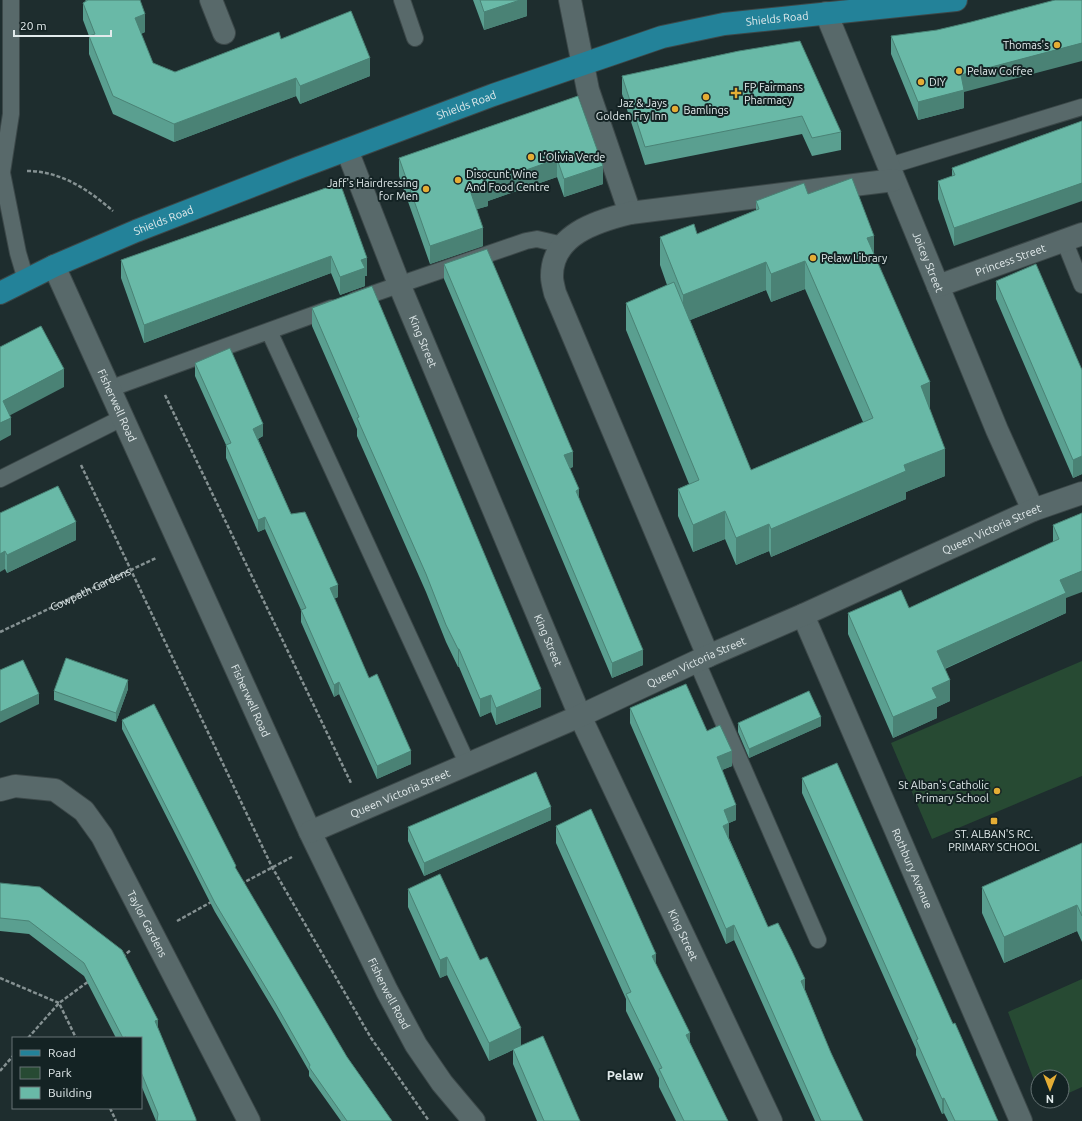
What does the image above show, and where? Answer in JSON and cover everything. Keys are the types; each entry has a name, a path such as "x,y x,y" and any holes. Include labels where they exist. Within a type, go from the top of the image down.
{"main road":[{"name":"Shields Road","path":"0,292 54,266 136,231 493,95 662,37 724,24 956,0"}],"street":[{"path":"211,0 224,33"},
{"path":"570,0 588,90 630,213"},
{"name":"Joicey Street","path":"826,13 997,430 1033,510"},
{"name":"King Street","path":"347,150 399,284 580,716 771,1121"},
{"path":"702,659 555,293 552,278 555,261 563,245 574,234 592,224 630,213 892,173"},
{"name":"Princess Street","path":"938,286 1073,237"},
{"name":"Fisherwell Road","path":"54,266 310,832 387,991 416,1045 442,1083 474,1121"},
{"name":"Queen Victoria Street","path":"310,832 580,716 702,659 802,616 1033,510 1082,493"},
{"name":"Rothbury Avenue","path":"802,616 1021,1121"},
{"name":"Taylor Gardens","path":"0,790 15,786 55,790 84,811 102,836 249,1121"}],"lane":[{"path":"12,0 12,114 1,167 18,253 26,280"},
{"path":"402,0 415,38"},
{"path":"892,173 1082,108"},
{"path":"1073,237 1082,285"},
{"path":"109,389 399,284 526,241 537,239 563,245"},
{"path":"269,331 468,765"},
{"path":"0,479 122,418"},
{"path":"702,659 818,940"}],"path":[{"path":"1,167 58,176 83,188 136,231"},
{"path":"154,373 364,809"},
{"path":"71,444 272,867 371,1038 429,1121"},
{"name":"Cowpath Gardens","path":"0,632 180,547"},
{"path":"0,978 59,1003 76,1037"},
{"path":"0,1071 12,1057"},
{"path":"110,1109 116,1121"}],"green space":[{"path":"1082,661 1082,776 932,839 891,743"},
{"path":"1082,979 1082,1087 1070,1092 1070,1069 1030,1070 1008,1012"}],"building":[{"path":"88,0 140,0 145,14 135,18 153,63 175,72 279,32 281,39 351,11 370,58 300,86 296,78 174,124 113,96 89,36 95,34 83,3"},
{"path":"480,0 520,0 484,12"},
{"path":"1055,0 1082,0 1082,43 961,75 964,90 918,102 891,36 937,30"},
{"path":"800,41 841,132 812,138 802,116 645,147 622,76 739,51"},
{"path":"578,96 603,166 564,179 557,159 487,184 488,188 471,193 483,228 430,246 399,158"},
{"path":"1082,121 1082,183 954,228 938,181 955,175 952,168"},
{"path":"852,178 874,236 867,238 930,382 921,386 945,449 904,465 906,471 771,529 769,524 736,538 725,511 693,525 678,489 699,480 626,303 674,282 751,470 873,418 805,261 771,274 766,262 683,295 660,237 694,224 697,234 759,209 756,201 804,183 808,194"},
{"path":"340,183 367,258 361,260 365,268 340,277 331,256 144,325 121,260"},
{"path":"487,249 573,452 564,455 579,489 576,491 643,650 612,663 444,264"},
{"path":"1036,264 1082,370 1082,456 1073,460 996,281"},
{"path":"372,286 541,689 496,708 491,695 480,699 459,649 446,625 426,574 357,418 359,417 312,308"},
{"path":"41,326 64,369 3,401 11,418 0,423 0,347"},
{"path":"230,348 263,424 253,429 291,514 305,512 338,585 330,588 369,678 377,674 411,751 377,766 339,682 334,685 301,610 306,608 265,517 258,520 226,445 231,443 195,363"},
{"path":"58,486 76,522 7,555 5,551 0,554 0,513"},
{"path":"1082,513 1082,571 1060,580 1066,593 937,651 950,680 932,688 937,698 893,717 848,613 901,590 909,608 1059,539 1053,525"},
{"path":"66,658 128,680 116,713 54,691"},
{"path":"23,660 39,694 0,712 0,670"},
{"path":"686,684 707,731 720,725 732,751 717,757 736,805 724,810 729,823 723,826 768,927 778,923 792,951 805,979 801,981 831,1053 863,1121 821,1121 734,925 726,929 630,708"},
{"path":"809,691 821,717 749,749 738,723"},
{"path":"154,704 236,866 235,867 347,1057 392,1121 347,1121 309,1067 310,1065 275,1003 215,903 122,720"},
{"path":"837,763 953,1024 955,1023 998,1121 955,1121 944,1098 942,1099 916,1040 918,1039 802,778"},
{"path":"536,772 551,807 424,863 408,827"},
{"path":"591,809 656,954 652,956 690,1033 686,1035 728,1121 684,1121 659,1069 662,1068 626,994 631,992 556,826"},
{"path":"1082,843 1082,916 1077,905 1004,937 982,887"},
{"path":"440,874 480,960 487,957 521,1028 489,1043 447,957 440,960 408,889"},
{"path":"0,883 40,887 122,950 158,1020 155,1021 196,1121 157,1121 158,1114 142,1074 142,1037 122,1037 84,963 29,921 0,918"},
{"path":"543,1036 580,1121 544,1121 513,1049"}],"place":[{"name":"Thomas's","path":"1057,45"},
{"name":"Pelaw Coffee","path":"959,71"},
{"name":"DIY","path":"921,82"},
{"name":"FP Fairmans Pharmacy","path":"736,93"},
{"name":"Bamlings","path":"706,97"},
{"name":"Jaz & Jays Golden Fry Inn","path":"675,109"},
{"name":"L’Olivia Verde","path":"531,157"},
{"name":"Disocunt Wine And Food Centre","path":"458,180"},
{"name":"Jaff's Hairdressing for Men","path":"426,189"},
{"name":"Pelaw Library","path":"813,258"},
{"name":"St Alban's Catholic Primary School","path":"997,791"},
{"name":"ST. ALBAN'S RC. PRIMARY SCHOOL","path":"994,821"}],"district":[{"name":"Pelaw","path":"625,1075"}]}
